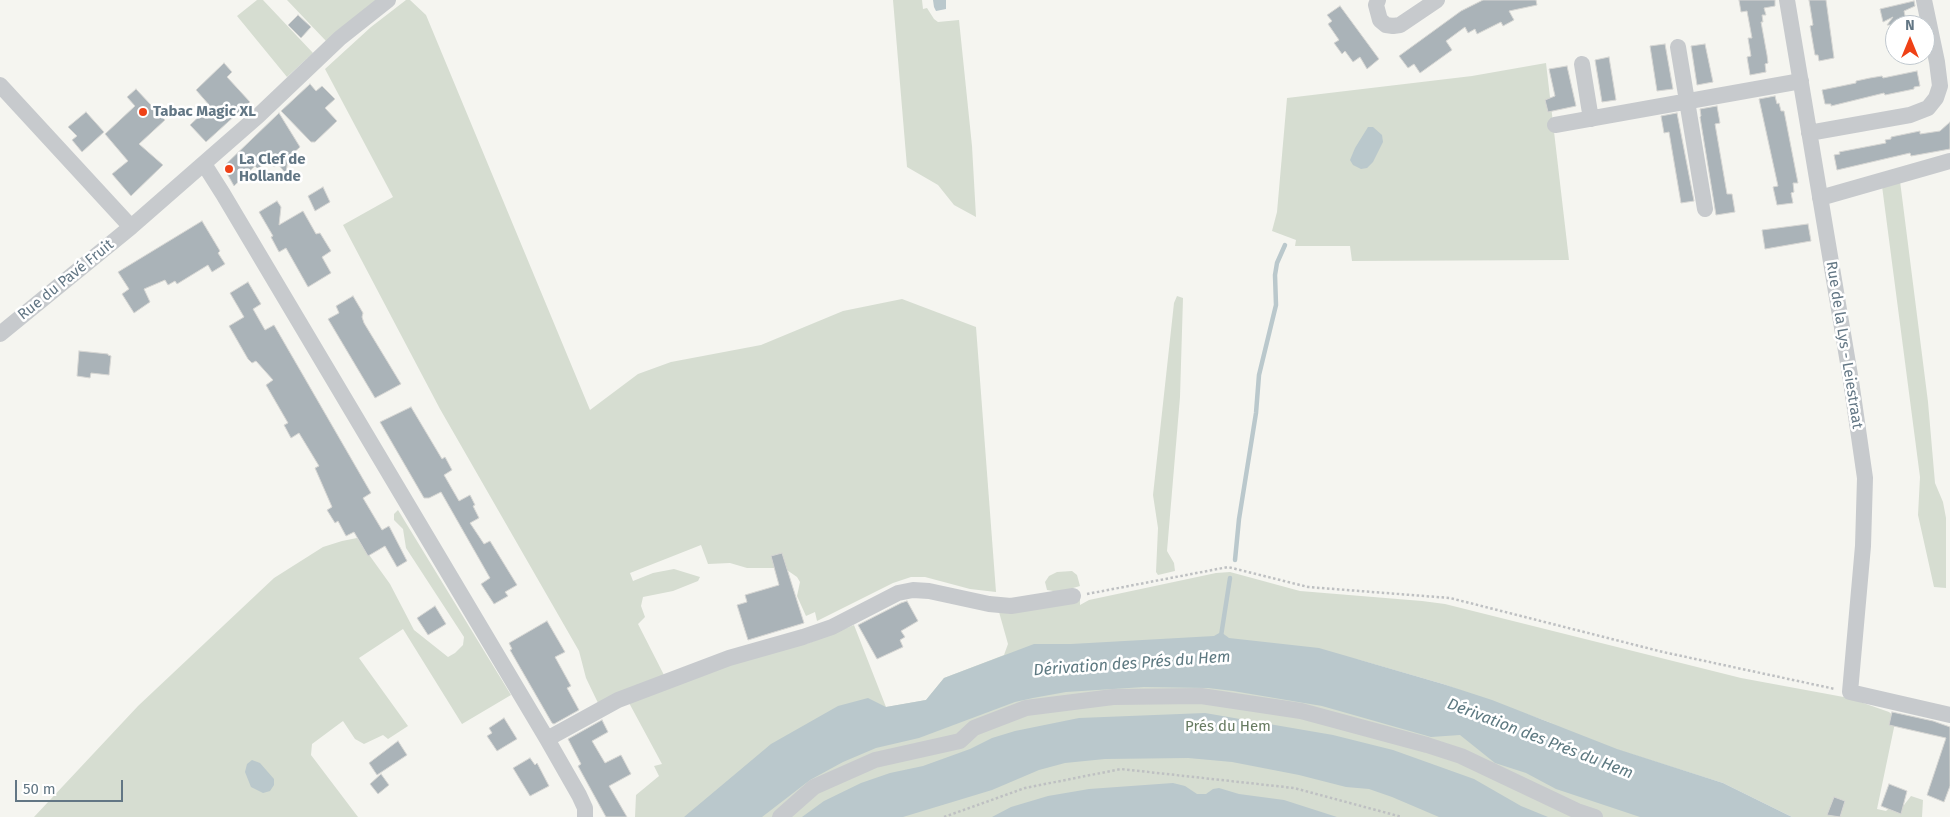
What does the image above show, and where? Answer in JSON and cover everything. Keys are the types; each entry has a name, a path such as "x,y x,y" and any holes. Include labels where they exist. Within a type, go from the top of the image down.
{"street":[{"name":"Rue du Pavé Fruit","path":"0,334 132,227 258,116 340,38 388,0"},
{"path":"1378,0 1376,5 1380,20 1386,25 1393,26 1400,25 1437,0"},
{"name":"Rue de la Lys - Leiestraat","path":"1787,0 1851,381 1864,478 1863,546 1850,692"},
{"path":"1809,133 1910,115 1928,108 1936,98 1940,86 1924,0"},
{"path":"1678,47 1705,209"},
{"path":"1582,64 1591,119"},
{"path":"1555,125 1801,81"},
{"path":"0,85 132,227"},
{"path":"1820,198 1950,161"},
{"path":"204,164 547,739 579,795 586,816"},
{"path":"547,739 618,700 729,658 832,627 898,593 913,590 929,591 989,604 1011,606 1073,596"},
{"path":"1850,692 1950,715"},
{"path":"780,817 814,786 875,760 960,741 974,728 1026,708 1113,697 1191,696 1301,711 1427,744 1461,756 1577,811 1595,817"},
{"path":"1933,711 1950,720"}],"path":[{"path":"1073,596 1228,568 1308,587 1450,598 1663,652 1850,692"},
{"path":"944,817 1025,788 1121,768 1294,788 1402,817"}],"green space":[{"path":"257,0 263,0 313,53 287,77 237,16"},
{"path":"287,0 377,0 326,41"},
{"path":"406,0 410,0 426,15 590,410 638,374 671,362 761,345 843,311 902,299 976,327 996,592 970,589 925,577 911,577 893,583 817,621 815,612 806,616 797,596 800,582 797,577 784,568 747,568 730,563 708,564 701,545 630,573 633,581 653,573 674,569 700,577 698,581 673,591 643,597 641,606 645,617 638,624 665,677 598,703 586,678 579,651 440,409 343,225 393,197 325,69 371,27"},
{"path":"893,0 922,0 923,9 927,8 938,22 959,20 972,146 976,217 954,205 938,185 907,167"},
{"path":"1546,63 1569,260 1352,261 1350,246 1295,246 1296,240 1272,231 1277,212 1287,98 1472,76"},
{"path":"1900,181 1928,402 1935,483 1943,502 1946,518 1946,588 1934,587 1918,515 1920,477 1882,186"},
{"path":"1177,296 1183,298 1180,397 1167,551 1174,563 1175,571 1158,575 1156,572 1158,528 1153,495 1174,303"},
{"path":"398,510 511,695 462,724 403,629 359,658 408,726 388,739 383,735 364,744 355,739 343,721 312,744 311,755 358,817 34,817 138,706 274,578 323,547 357,538 390,584 414,630 448,657 455,653 463,645 464,637 406,548 403,529 394,520 394,514"},
{"path":"1072,571 1077,575 1080,586 1059,592 1047,590 1045,582 1049,576 1057,572"},
{"name":"Prés du Hem","path":"1230,572 1300,591 1445,604 1741,678 1849,698 1889,712 1896,718 1877,809 1886,811 1893,804 1904,805 1911,796 1923,800 1922,817 1792,817 1723,783 1615,749 1772,817 635,817 636,795 659,776 654,766 662,764 628,701 732,663 809,643 854,625 886,707 926,700 944,678 1004,655 1008,644 999,612 1080,599 1080,605 1089,600 1216,573","holes":["1356,659 1443,684 1554,724"]}],"water":[{"path":"933,0 946,0 946,9 936,11"},
{"path":"1368,127 1373,127 1382,135 1383,142 1373,162 1367,168 1361,169 1353,165 1350,160"},
{"name":"Dérivation des Prés du Hem","path":"1221,632 1229,638 1319,648 1443,684 1492,700 1617,749 1723,783 1792,817 1640,817 1556,789 1526,773 1495,763 1460,735 1431,737 1322,706 1233,691 1208,688 1144,687 1066,692 1015,702 919,738 876,748 843,762 810,780 762,817 684,817 771,744 838,706 868,698 886,707 926,700 944,678 1034,644 1071,644 1214,636"},
{"path":"1205,713 1333,735 1393,750 1474,779 1521,806 1548,817 1439,817 1369,789 1346,787 1299,775 1232,762 1188,758 1105,759 1065,763 1039,770 992,790 903,817 802,817 824,801 861,783 890,773 923,766 970,749 992,738 1015,731 1079,718"},
{"path":"252,760 260,763 274,779 274,785 270,791 263,793 251,787 245,772 247,764"},
{"path":"1173,783 1185,786 1197,794 1206,794 1213,789 1219,788 1239,794 1284,800 1337,817 992,817 1011,807 1048,796 1089,789"}],"building":[{"path":"1483,0 1536,0 1537,5 1509,11 1514,20 1503,26 1501,22 1477,34 1475,29 1468,33 1465,27 1446,41 1452,50 1420,73 1414,64 1408,68 1399,56 1461,11"},
{"path":"1739,0 1775,0 1775,6 1764,8 1766,15 1762,15 1763,22 1761,22 1768,63 1765,64 1766,72 1750,75 1747,57 1751,56 1748,38 1752,38 1747,11 1741,12"},
{"path":"1809,0 1826,0 1834,58 1819,61 1818,55 1815,55 1810,26 1813,25"},
{"path":"1914,1 1915,6 1904,11 1905,15 1885,15 1885,21 1883,22 1880,9"},
{"path":"1340,6 1379,59 1367,69 1360,57 1353,62 1345,51 1342,54 1334,43 1339,40 1328,24 1332,21 1327,15"},
{"path":"298,15 311,27 301,38 288,25"},
{"path":"1665,44 1673,89 1657,91 1650,46"},
{"path":"1705,44 1713,82 1697,85 1691,46"},
{"path":"1609,57 1616,100 1602,102 1595,60"},
{"path":"224,63 232,72 227,77 250,102 206,142 190,125 210,106 196,90"},
{"path":"1567,66 1576,106 1548,112 1545,100 1555,96 1549,69"},
{"path":"1917,71 1920,86 1914,87 1914,89 1885,95 1884,93 1831,106 1831,104 1825,104 1822,90 1870,78 1882,76 1883,78"},
{"path":"310,84 316,91 322,86 335,99 325,108 337,121 315,142 311,142 281,111"},
{"path":"136,89 165,120 139,144 163,165 131,196 112,174 128,161 105,134 135,106 127,97"},
{"path":"1775,96 1781,111 1784,111 1798,183 1793,183 1794,192 1791,193 1793,203 1777,205 1773,187 1778,186 1759,99"},
{"path":"1717,106 1720,123 1715,124 1727,194 1732,194 1735,212 1716,215 1700,109"},
{"path":"86,112 104,132 82,152 72,140 77,136 68,127"},
{"path":"279,113 300,147 288,158 286,174 278,164 274,167 268,160 258,169 255,166 234,186 225,170 225,165"},
{"path":"1677,113 1694,201 1681,203 1669,132 1664,133 1661,116"},
{"path":"1950,122 1950,149 1911,156 1910,153 1837,170 1834,155 1840,154 1839,152 1886,143 1885,140 1891,139 1891,137 1920,131 1920,134 1940,131"},
{"path":"323,187 330,202 315,211 308,196"},
{"path":"277,201 281,207 279,225 303,211 316,234 320,233 331,251 322,257 331,273 308,287 286,248 279,252 271,237 273,236 259,212"},
{"path":"202,221 220,251 218,253 225,264 212,272 208,265 177,284 175,281 168,285 165,280 144,289 150,302 134,313 122,294 129,289 118,272"},
{"path":"1808,224 1811,241 1765,249 1762,230"},
{"path":"248,282 261,304 253,309 265,330 274,325 371,493 363,498 382,530 389,526 407,561 397,567 385,546 368,556 354,532 346,536 338,521 335,523 327,510 332,507 315,468 319,466 299,433 291,438 284,425 288,423 266,385 273,380 256,361 252,363 248,359 229,326 244,317 230,293"},
{"path":"353,296 363,313 364,323 401,384 375,398 328,319 339,313 336,306"},
{"path":"79,351 108,354 111,356 109,375 91,373 90,378 77,376"},
{"path":"411,407 442,459 445,457 452,470 444,475 459,501 470,495 479,518 470,523 484,544 490,541 517,585 505,592 508,596 494,604 481,584 490,578 441,492 429,498 424,498 380,422"},
{"path":"782,553 804,623 748,640 737,605 747,602 745,595 779,585 771,556"},
{"path":"907,601 918,621 901,631 905,637 900,640 903,647 877,659 858,625"},
{"path":"435,606 446,624 428,635 417,618"},
{"path":"547,621 565,652 555,657 571,686 567,688 579,710 554,724 510,650 512,649 509,643"},
{"path":"1892,712 1933,721 1950,727 1950,786 1944,802 1927,795 1946,738 1889,725"},
{"path":"504,718 517,739 497,751 487,736 492,733 489,728"},
{"path":"602,720 608,732 592,741 605,763 621,755 631,774 609,786 627,817 606,817 578,766 581,764 568,739"},
{"path":"398,741 407,755 377,775 369,763"},
{"path":"530,758 535,765 537,763 549,786 530,796 513,768"},
{"path":"381,774 389,785 378,794 370,784"},
{"path":"1889,784 1907,791 1901,814 1881,806"},
{"path":"1834,797 1845,801 1840,817 1827,815"}],"waterway":[{"path":"1235,560 1239,519 1256,413 1259,375 1276,305 1275,275 1277,263 1285,245"},
{"path":"1221,636 1230,578"}],"place":[{"name":"Tabac Magic XL","path":"143,112"},
{"name":"La Clef de Hollande","path":"229,169"}]}
